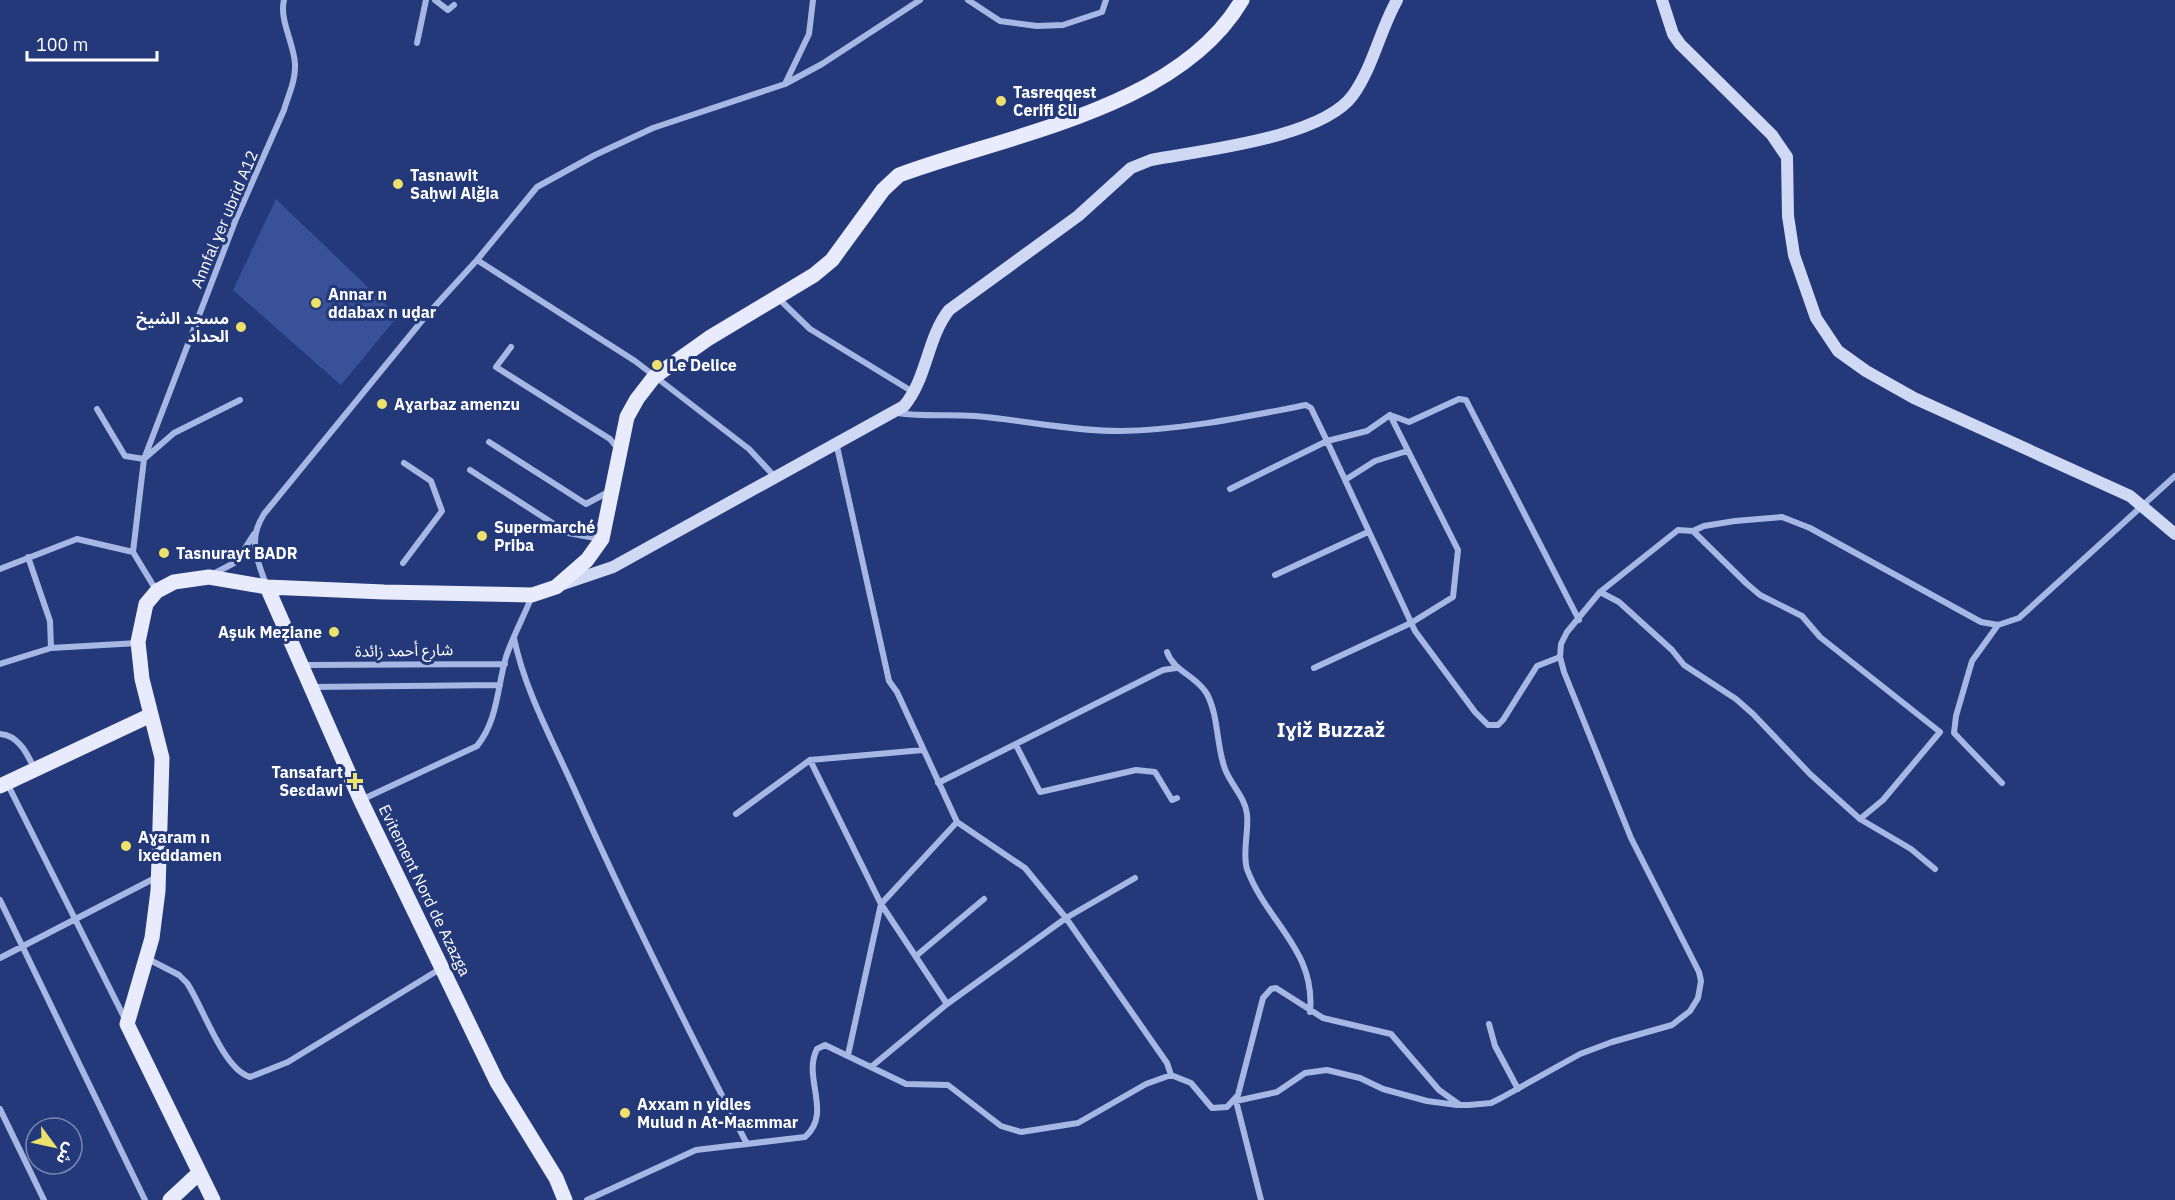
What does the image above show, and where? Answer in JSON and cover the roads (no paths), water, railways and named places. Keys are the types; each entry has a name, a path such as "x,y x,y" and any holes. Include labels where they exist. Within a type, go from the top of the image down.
{"main road":[{"path":"213,1200 127,1024 154,926 158,876 162,758 142,679 138,642 146,604 157,591 174,582 209,577 267,587 532,595 556,587 587,560 602,539 627,417 654,377 709,338 775,296 814,275 832,260 883,190 899,175 1062,122 1132,93 1186,61 1214,36 1242,0"},
{"name":"Evitement Nord de Azazga","path":"267,587 361,801 497,1083 556,1178 565,1200"},
{"path":"4,784 151,715"},
{"path":"170,1200 199,1173"}],"street":[{"name":"Annfal ɣer ubrid A12","path":"132,552 144,459 203,302 284,110 293,81 294,56 281,11 284,0"},
{"path":"417,43 426,0"},
{"path":"435,0 448,10 454,5"},
{"path":"785,84 809,34 813,0"},
{"path":"209,577 236,562 264,513 424,317 477,260 537,187 595,155 653,128 785,84 822,64 920,0"},
{"path":"968,0 1000,21 1037,26 1063,26 1102,12 1106,0"},
{"path":"556,587 613,567 904,406 914,392 936,330 949,310 1078,216 1131,168 1151,160 1303,128 1333,115 1345,106 1362,81 1397,0"},
{"path":"1662,0 1673,34 1680,44 1772,135 1787,157 1788,216 1794,255 1816,318 1838,351 1866,371 1914,398 2118,489 2142,504 2175,534"},
{"path":"477,260 635,361 749,449 776,478"},
{"path":"775,296 810,329 914,392"},
{"path":"512,347 496,367 610,439 619,449"},
{"path":"1390,415 1402,422 1409,422 1459,399 1466,400 1579,620"},
{"path":"97,408 125,456 144,459 174,433 240,400"},
{"path":"895,412 936,417 974,416 1056,428 1119,431 1214,423 1306,405 1311,408 1411,623 1483,721 1493,726 1503,720 1537,666 1560,657"},
{"path":"1230,489 1326,441 1367,431 1390,415"},
{"path":"1314,668 1411,623 1453,597 1458,550 1390,415"},
{"path":"489,442 586,504 610,491"},
{"path":"836,442 889,681 897,692 957,822 1025,868 1066,918 1167,1063 1171,1075"},
{"path":"1345,480 1375,461 1407,451"},
{"path":"403,563 442,511 431,481 404,463"},
{"path":"470,470 568,533 602,539"},
{"path":"587,1200 689,1152 711,1146 797,1140 809,1134 817,1121 818,1112 812,1068 814,1055 821,1046 827,1045 911,1085 948,1085 1001,1126 1021,1132 1078,1123 1146,1084 1171,1075 1191,1083 1212,1108 1222,1109 1236,1101 1277,1092 1305,1073 1327,1070 1360,1078 1383,1089 1426,1101 1460,1105 1491,1102 1580,1054 1612,1042 1672,1025 1690,1011 1698,998 1701,981 1699,972 1631,838 1563,672 1560,657 1561,644 1600,592 1678,530 1693,531 1704,526 1725,522 1782,517 1810,528 1981,622 1998,625 2019,618 2175,476"},
{"path":"1693,531 1760,595 1802,616 1820,637 1940,732 1954,734 2002,783"},
{"path":"1275,575 1368,532"},
{"path":"254,534 255,553 267,587"},
{"path":"0,569 77,539 132,552 157,591"},
{"path":"28,558 50,621 51,648"},
{"path":"1600,592 1619,602 1672,650 1683,665 1736,699 1810,774 1860,819 1911,849 1935,869"},
{"path":"361,801 477,746 488,733 505,664 532,595"},
{"path":"1954,734 1956,717 1972,661 1998,625"},
{"path":"514,638 523,672 605,858 747,1144"},
{"path":"0,664 51,648 138,642"},
{"path":"1167,652 1176,668 1196,681 1210,702 1221,756 1247,812 1247,868 1257,892 1305,966 1312,987 1310,1012"},
{"name":"شارع أحمد زائدة","path":"303,665 505,664"},
{"path":"938,783 1163,670 1176,668"},
{"path":"311,687 500,685"},
{"path":"1860,819 1883,800 1940,732"},
{"path":"0,734 7,734 18,742 34,769"},
{"path":"1016,745 1040,792 1136,770 1155,772 1167,796 1172,801 1177,798"},
{"path":"736,814 810,760 923,750"},
{"path":"810,760 881,904 947,1004"},
{"path":"4,784 127,1024"},
{"path":"848,1055 881,904 957,822"},
{"path":"0,958 158,876"},
{"path":"871,1067 947,1004 1066,918 1135,878"},
{"path":"916,956 984,899"},
{"path":"0,900 145,1200"},
{"path":"147,958 174,972 187,983 228,1059 239,1072 250,1077 288,1062 443,967"},
{"path":"1261,1200 1236,1101 1265,993 1276,988 1310,1012 1340,1023 1391,1034 1439,1090 1460,1105"},
{"path":"1489,1024 1495,1046 1518,1089"},
{"path":"0,1109 44,1200"}],"place":[{"name":"Tasreqqest Cerifi Ɛli","path":"1001,101"},
{"name":"Tasnawit Saḥwi Alǧia","path":"398,184"},
{"name":"Annar n ddabax n uḍar","path":"316,303"},
{"name":"مسجد الشيخ الحداد","path":"241,327"},
{"name":"Le Delice","path":"657,365"},
{"name":"Aɣarbaz amenzu","path":"382,404"},
{"name":"Supermarché Priba","path":"482,536"},
{"name":"Tasnurayt BADR","path":"164,553"},
{"name":"Aṣuk Meẓiane","path":"334,632"},
{"name":"Tansafart Seɛdawi","path":"355,781"},
{"name":"Aɣaram n ixeddamen","path":"126,846"},
{"name":"Axxam n yidles Mulud n At-Maɛmmar","path":"625,1113"}],"district":[{"name":"Iɣiž Buzzaž","path":"1331,729"}]}
